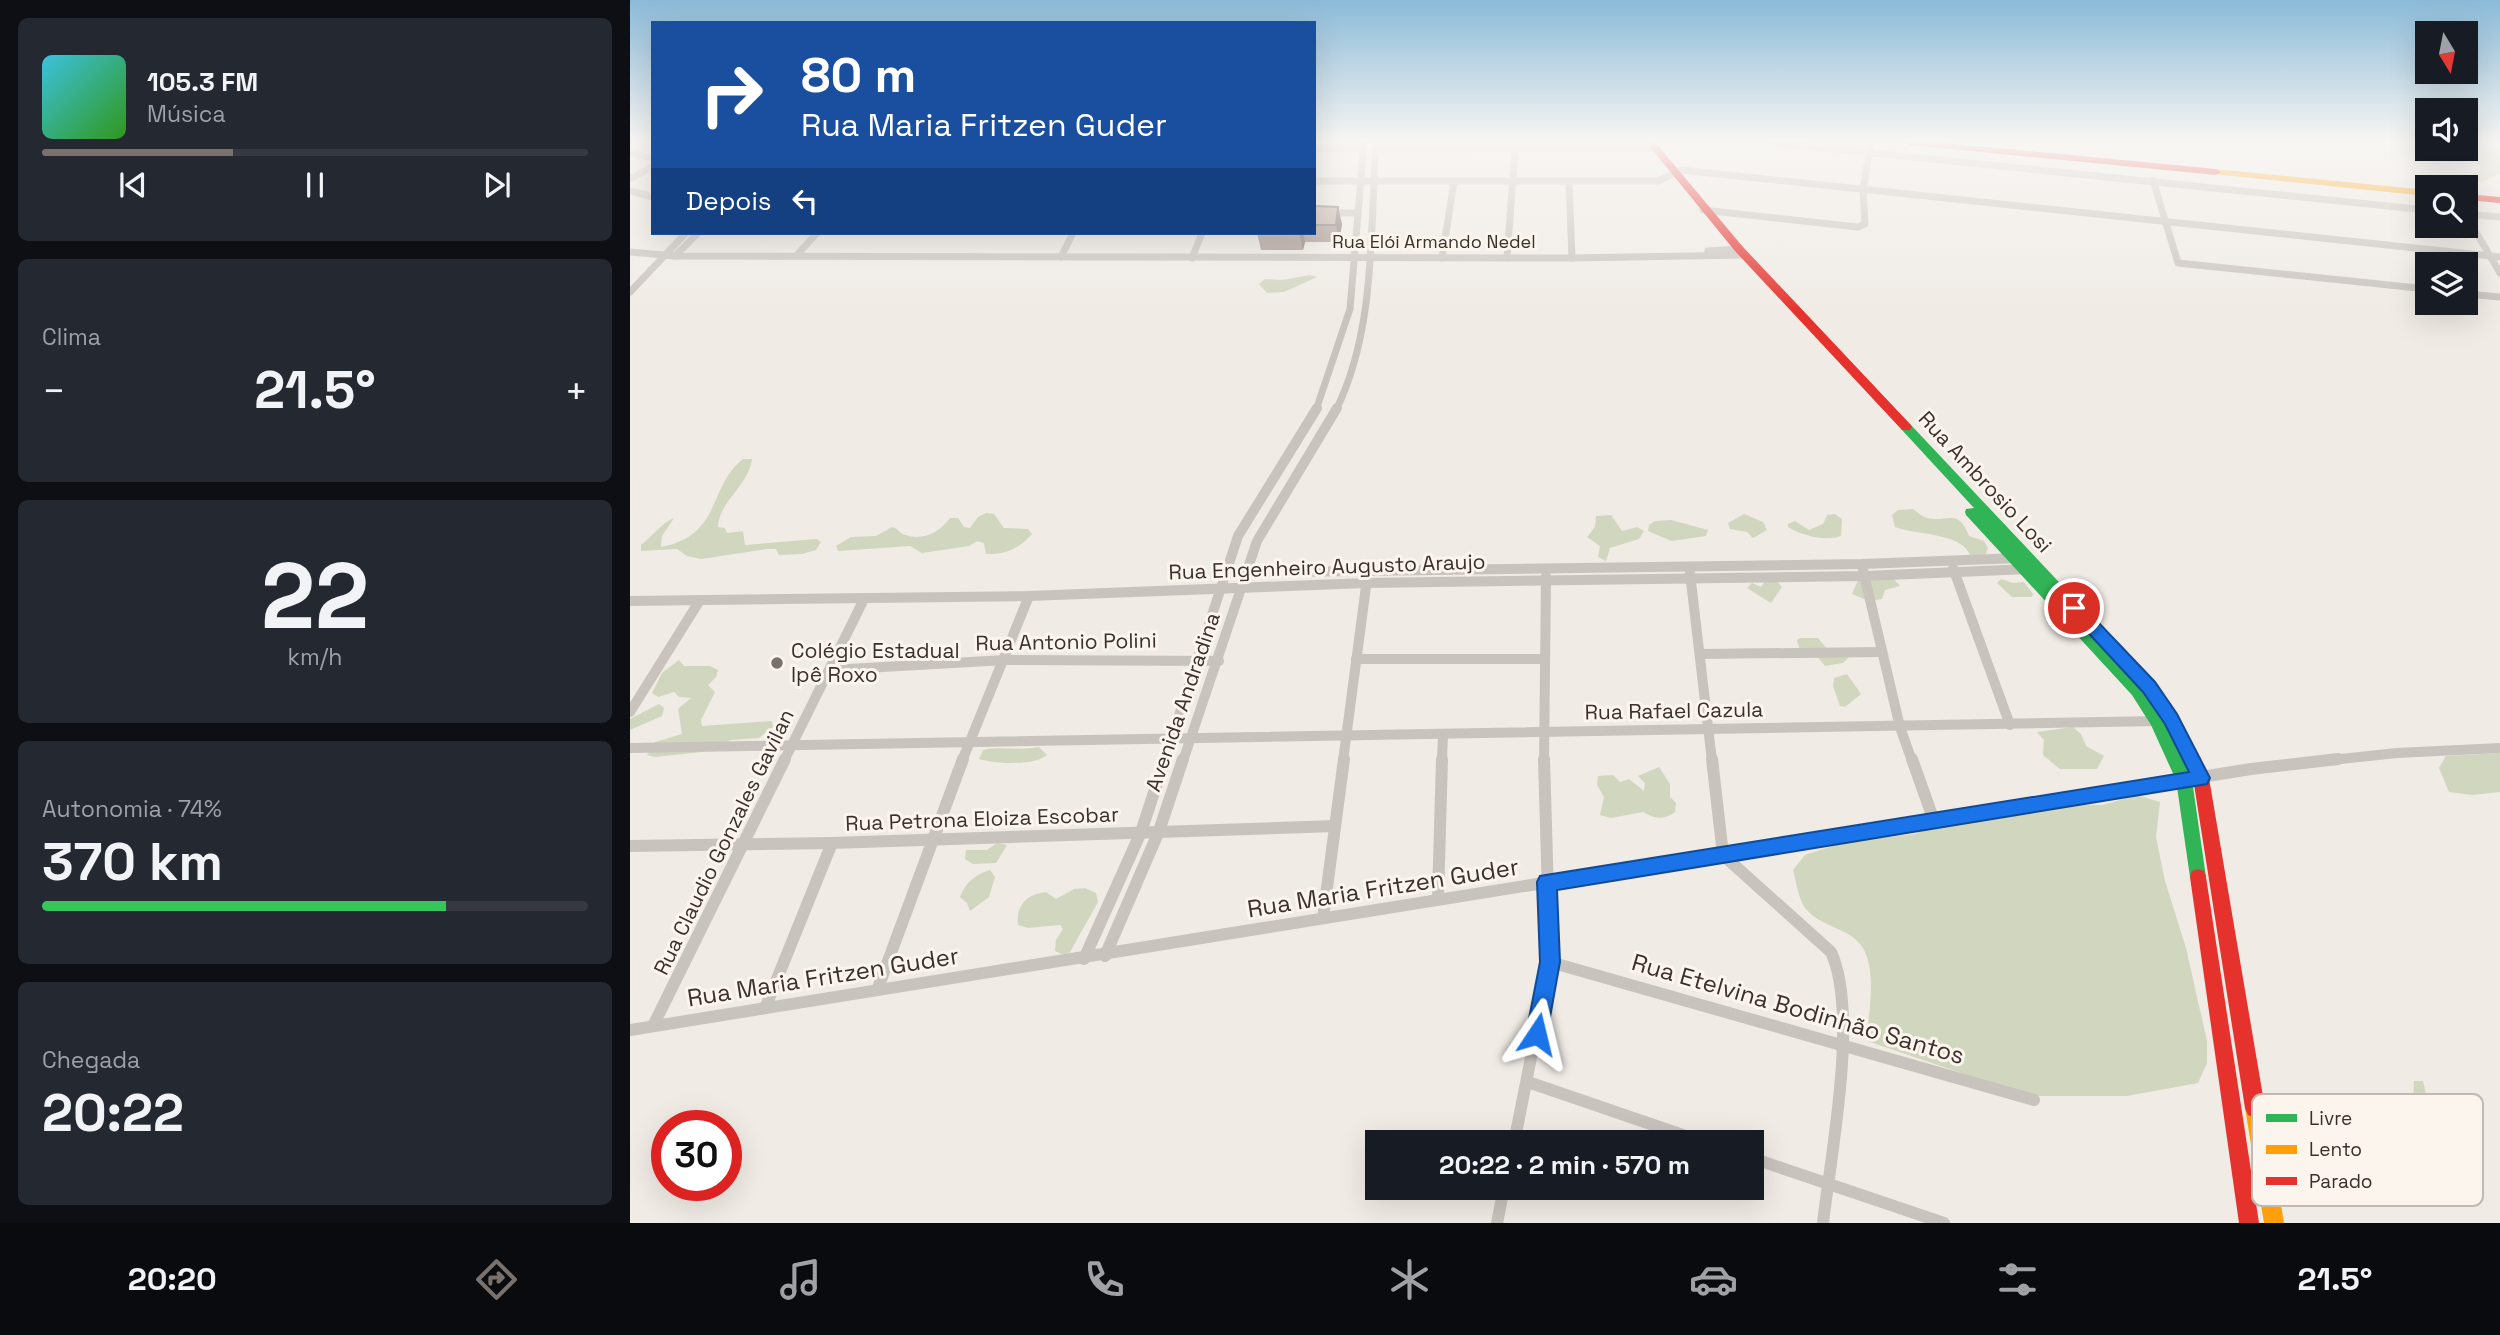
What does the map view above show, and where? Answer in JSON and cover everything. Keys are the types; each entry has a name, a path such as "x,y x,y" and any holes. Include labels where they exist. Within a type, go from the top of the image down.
{"street":[{"path":"1084,959 1141,832 1238,536 1311,422 1323,395 1350,309 1359,199"},
{"name":"Avenida Andradina","path":"1105,956 1159,831 1242,587 1270,515 1323,436 1342,396 1364,313 1372,199"},
{"path":"1443,255 1451,199"},
{"path":"1507,255 1510,199"},
{"path":"1570,199 1572,255"},
{"name":"Rua Ambrosio Losi","path":"1692,199 1737,253 2025,563 2137,691 2157,721 2183,780 2249,1223"},
{"name":"Rua Ambrosio Losi","path":"1693,199 1737,253"},
{"path":"1703,210 1858,227 1865,224 1864,199"},
{"path":"1948,199 2500,257"},
{"path":"2158,199 2178,263 2415,288"},
{"path":"2327,199 2415,209"},
{"path":"1316,213 1358,213"},
{"path":"2478,215 2500,217"},
{"path":"672,253 685,235"},
{"path":"630,292 695,235"},
{"path":"799,253 815,235"},
{"path":"1062,254 1072,235"},
{"path":"1193,255 1201,235"},
{"path":"2478,235 2500,273"},
{"name":"Rua Elói Armando Nedel","path":"630,244 672,253"},
{"name":"Rua Elói Armando Nedel","path":"630,252 1193,255 1737,253"},
{"path":"2478,295 2500,297"},
{"path":"1226,573 1367,577 1546,567 1950,561 2025,563"},
{"path":"1950,561 2010,725"},
{"name":"Rua Ambrosio Losi","path":"2025,563 2149,687 2171,719 2201,778 2253,1094"},
{"name":"Rua Engenheiro Augusto Araujo","path":"630,601 1029,596 1220,589 1367,577 1546,580 1864,576 1955,573 2025,563"},
{"path":"1861,564 1900,727 1933,818"},
{"path":"1689,565 1723,855 1831,952 1840,972 1843,1045 1823,1223"},
{"path":"1517,1130 1550,962 1543,733 1546,567"},
{"path":"1323,918 1367,577"},
{"path":"877,988 969,742 1006,660 1029,596"},
{"name":"Rua Claudio Gonzales Gavilan","path":"653,1026 745,845 864,599"},
{"path":"630,712 700,600"},
{"path":"1700,654 1882,652"},
{"path":"1356,659 1543,659"},
{"name":"Rua Antonio Polini","path":"831,670 1006,660 1219,661"},
{"name":"Rua Rafael Cazula","path":"630,748 2157,721"},
{"path":"1438,897 1443,734"},
{"name":"Rua Maria Fritzen Guder","path":"630,1030 877,988 1105,956 1438,897 1723,855 1933,818 2308,761 2500,748"},
{"name":"Rua Petrona Eloiza Escobar","path":"630,846 832,843 1335,826"},
{"path":"766,1006 832,843"},
{"name":"Rua Etelvina Bodinhão Santos","path":"1550,962 2034,1100"},
{"path":"1528,1082 1668,1130"},
{"path":"1764,1162 1944,1223"},
{"path":"1498,1223 1502,1200"}],"green space":[{"path":"1310,275 1317,277 1284,292 1267,293 1259,284 1265,279 1282,280"},
{"path":"743,459 752,459 749,469 723,509 718,527 725,528 727,533 743,531 745,545 817,539 821,542 816,550 779,555 776,549 767,549 701,559 687,556 677,549 641,551 641,545 674,518 662,536 661,547 681,541 695,532 705,521 732,470"},
{"path":"1913,509 1927,518 1952,518 1961,522 1969,536 1984,541 1988,548 1986,554 1979,558 1970,555 1958,542 1895,527 1892,515 1898,510"},
{"path":"986,513 994,514 1004,528 1028,529 1032,534 1012,550 993,554 986,554 984,543 977,541 969,546 922,553 910,546 838,551 836,546 851,537 876,536 892,527 912,537 925,536 936,531 950,518 958,518 964,527 970,528 978,517"},
{"path":"1744,514 1763,522 1767,530 1753,538 1747,532 1730,529 1728,523"},
{"path":"1835,514 1842,519 1841,536 1835,538 1813,537 1788,527 1788,524 1795,521 1809,530 1823,524 1827,515"},
{"path":"1611,515 1622,531 1637,527 1644,531 1639,539 1610,548 1606,561 1598,557 1600,546 1587,537 1595,527 1596,516"},
{"path":"1671,520 1708,530 1706,536 1671,541 1648,531 1649,525 1655,521"},
{"path":"1893,578 1900,586 1885,590 1882,599 1869,601 1852,594 1858,580"},
{"path":"2001,579 2013,583 2024,582 2033,594 2032,597 2012,597 1997,583"},
{"path":"1765,581 1777,581 1782,587 1771,603 1747,588 1752,583 1761,587"},
{"path":"1818,638 1828,650 1849,657 1843,663 1825,666 1817,656 1799,648 1797,640"},
{"path":"679,660 684,666 710,666 718,670 716,677 708,685 715,692 701,720 702,726 772,721 773,727 759,738 731,740 702,752 655,757 647,755 655,742 682,734 678,709 691,698 679,697 674,692 658,697 652,693 662,673"},
{"path":"1847,674 1861,694 1845,707 1840,706 1833,686 1834,678"},
{"path":"659,704 664,708 662,716 630,730 630,719"},
{"path":"2073,727 2081,734 2086,746 2104,756 2097,769 2060,769 2043,755 2044,740 2037,732"},
{"path":"1039,747 1047,755 1033,761 1004,763 979,759 983,750"},
{"path":"2500,753 2500,792 2472,795 2449,792 2439,768 2446,756"},
{"path":"1659,767 1670,784 1670,797 1676,803 1675,812 1660,818 1643,812 1611,818 1600,815 1604,797 1597,785 1598,776 1613,775 1620,782 1629,779 1644,791 1645,783 1638,776"},
{"path":"2137,795 2160,802 2156,837 2165,881 2186,948 2207,1041 2207,1063 2198,1083 2127,1096 2029,1096 1867,1041 1871,994 1868,960 1864,950 1853,937 1813,916 1804,906 1793,870 1805,855 1845,842 1915,834 1935,825 2035,804 2103,805"},
{"path":"997,843 1007,845 996,863 973,864 965,859 966,850 987,850"},
{"path":"990,870 995,877 989,897 970,911 967,903 960,897 962,892 972,880"},
{"path":"1085,888 1096,893 1098,902 1070,952 1064,955 1055,951 1056,940 1063,929 1060,925 1028,928 1018,925 1021,906 1033,895 1046,892 1056,899 1074,889"},
{"path":"2414,1081 2423,1081 2426,1094 2413,1094"}],"building":[{"path":"1316,206 1338,207 1336,225 1316,225"}],"traffic: fast":[{"path":"1906,427 2149,687 2171,719 2192,760"},
{"path":"1971,512 2137,691 2157,721 2184,780 2198,877"}],"traffic: slow":[{"path":"2271,1206 2274,1223"}],"traffic: jam":[{"path":"1697,199 1739,249 1906,427"},
{"path":"2489,199 2500,200"},
{"path":"2192,760 2201,778 2253,1094"},
{"path":"2198,877 2249,1223"}],"place":[{"name":"Colégio Estadual Ipê Roxo","path":"777,663"}],"route":[{"path":"1537,1034 1550,962 1547,882 1723,855 1933,818 2201,778 2171,719 2149,687 2074,608"}]}
